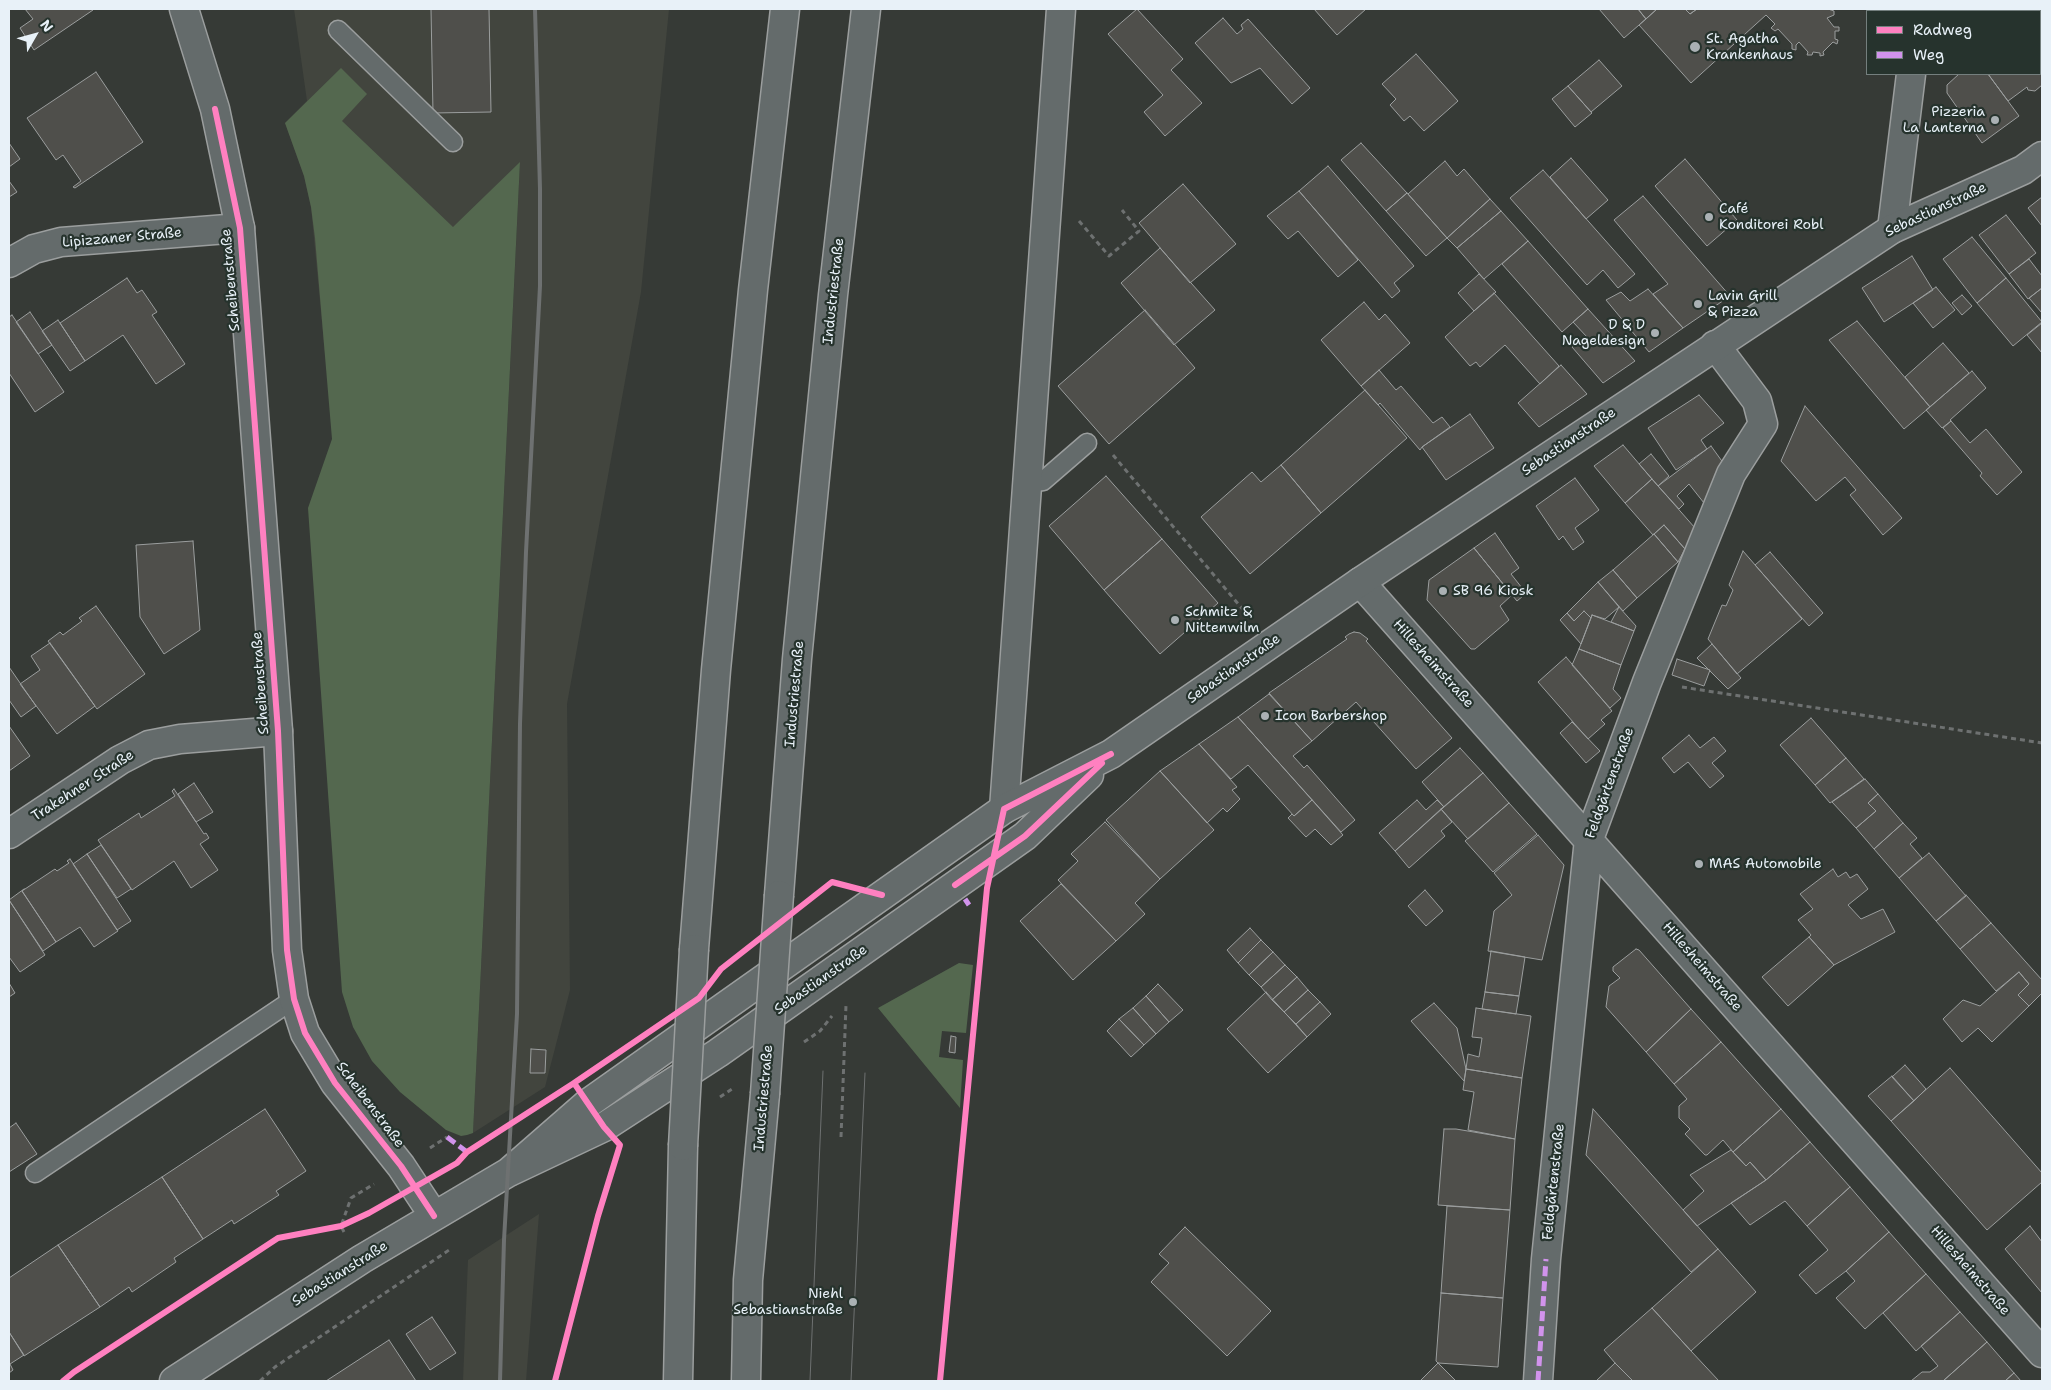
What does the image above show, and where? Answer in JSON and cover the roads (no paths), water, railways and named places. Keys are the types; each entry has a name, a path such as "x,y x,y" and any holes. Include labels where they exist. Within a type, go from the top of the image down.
{"main road":[{"name":"Scheibenstraße","path":"184,9 215,109 240,228 278,731 287,950 294,999 305,1033 335,1083 401,1166 434,1216"},
{"path":"678,1381 683,1146 694,948 716,670 753,290 785,9"},
{"name":"Industriestraße","path":"746,1381 748,1280 765,1094 800,629 833,295 866,9"},
{"path":"1004,808 1061,9"},
{"path":"1892,229 1911,75"},
{"name":"Sebastianstraße","path":"509,1172 587,1104 1004,808 1111,754 1360,582 1892,229 2023,170 2042,156"},
{"name":"Lipizzaner Straße","path":"9,263 34,250 61,242 240,228"},
{"name":"Feldgärtenstraße","path":"1538,1381 1547,1249 1588,839 1647,682 1731,474 1763,424 1757,401 1715,345"},
{"name":"Hillesheimstraße","path":"1360,582 2042,1353"},
{"name":"Trakehner Straße","path":"9,834 120,760 149,745 180,739 278,731"},
{"name":"Sebastianstraße","path":"174,1381 362,1258 509,1172 604,1127 718,1053 1025,836 1111,754"}],"lane":[{"path":"338,30 453,142"},
{"path":"1027,482 1043,480 1087,443"},
{"path":"35,1173 294,999"}],"tram line":[{"path":"810,1381 823,1071"},
{"path":"851,1381 865,1073"}],"railway":[{"path":"500,1381 504,1240 517,1014 520,724 526,552 540,286 540,189 535,9"}],"place":[{"name":"St. Agatha Krankenhaus","path":"1695,47"},
{"name":"Pizzeria La Lanterna","path":"1995,120"},
{"name":"Café Konditorei Robl","path":"1709,217"},
{"name":"Lavin Grill & Pizza","path":"1698,304"},
{"name":"D & D Nageldesign","path":"1655,333"},
{"name":"SB 96 Kiosk","path":"1443,591"},
{"name":"Schmitz & Nittenwilm","path":"1175,620"},
{"name":"Icon Barbershop","path":"1265,716"},
{"name":"MAS Automobile","path":"1699,864"},
{"name":"Niehl Sebastianstraße","path":"853,1302"}]}
